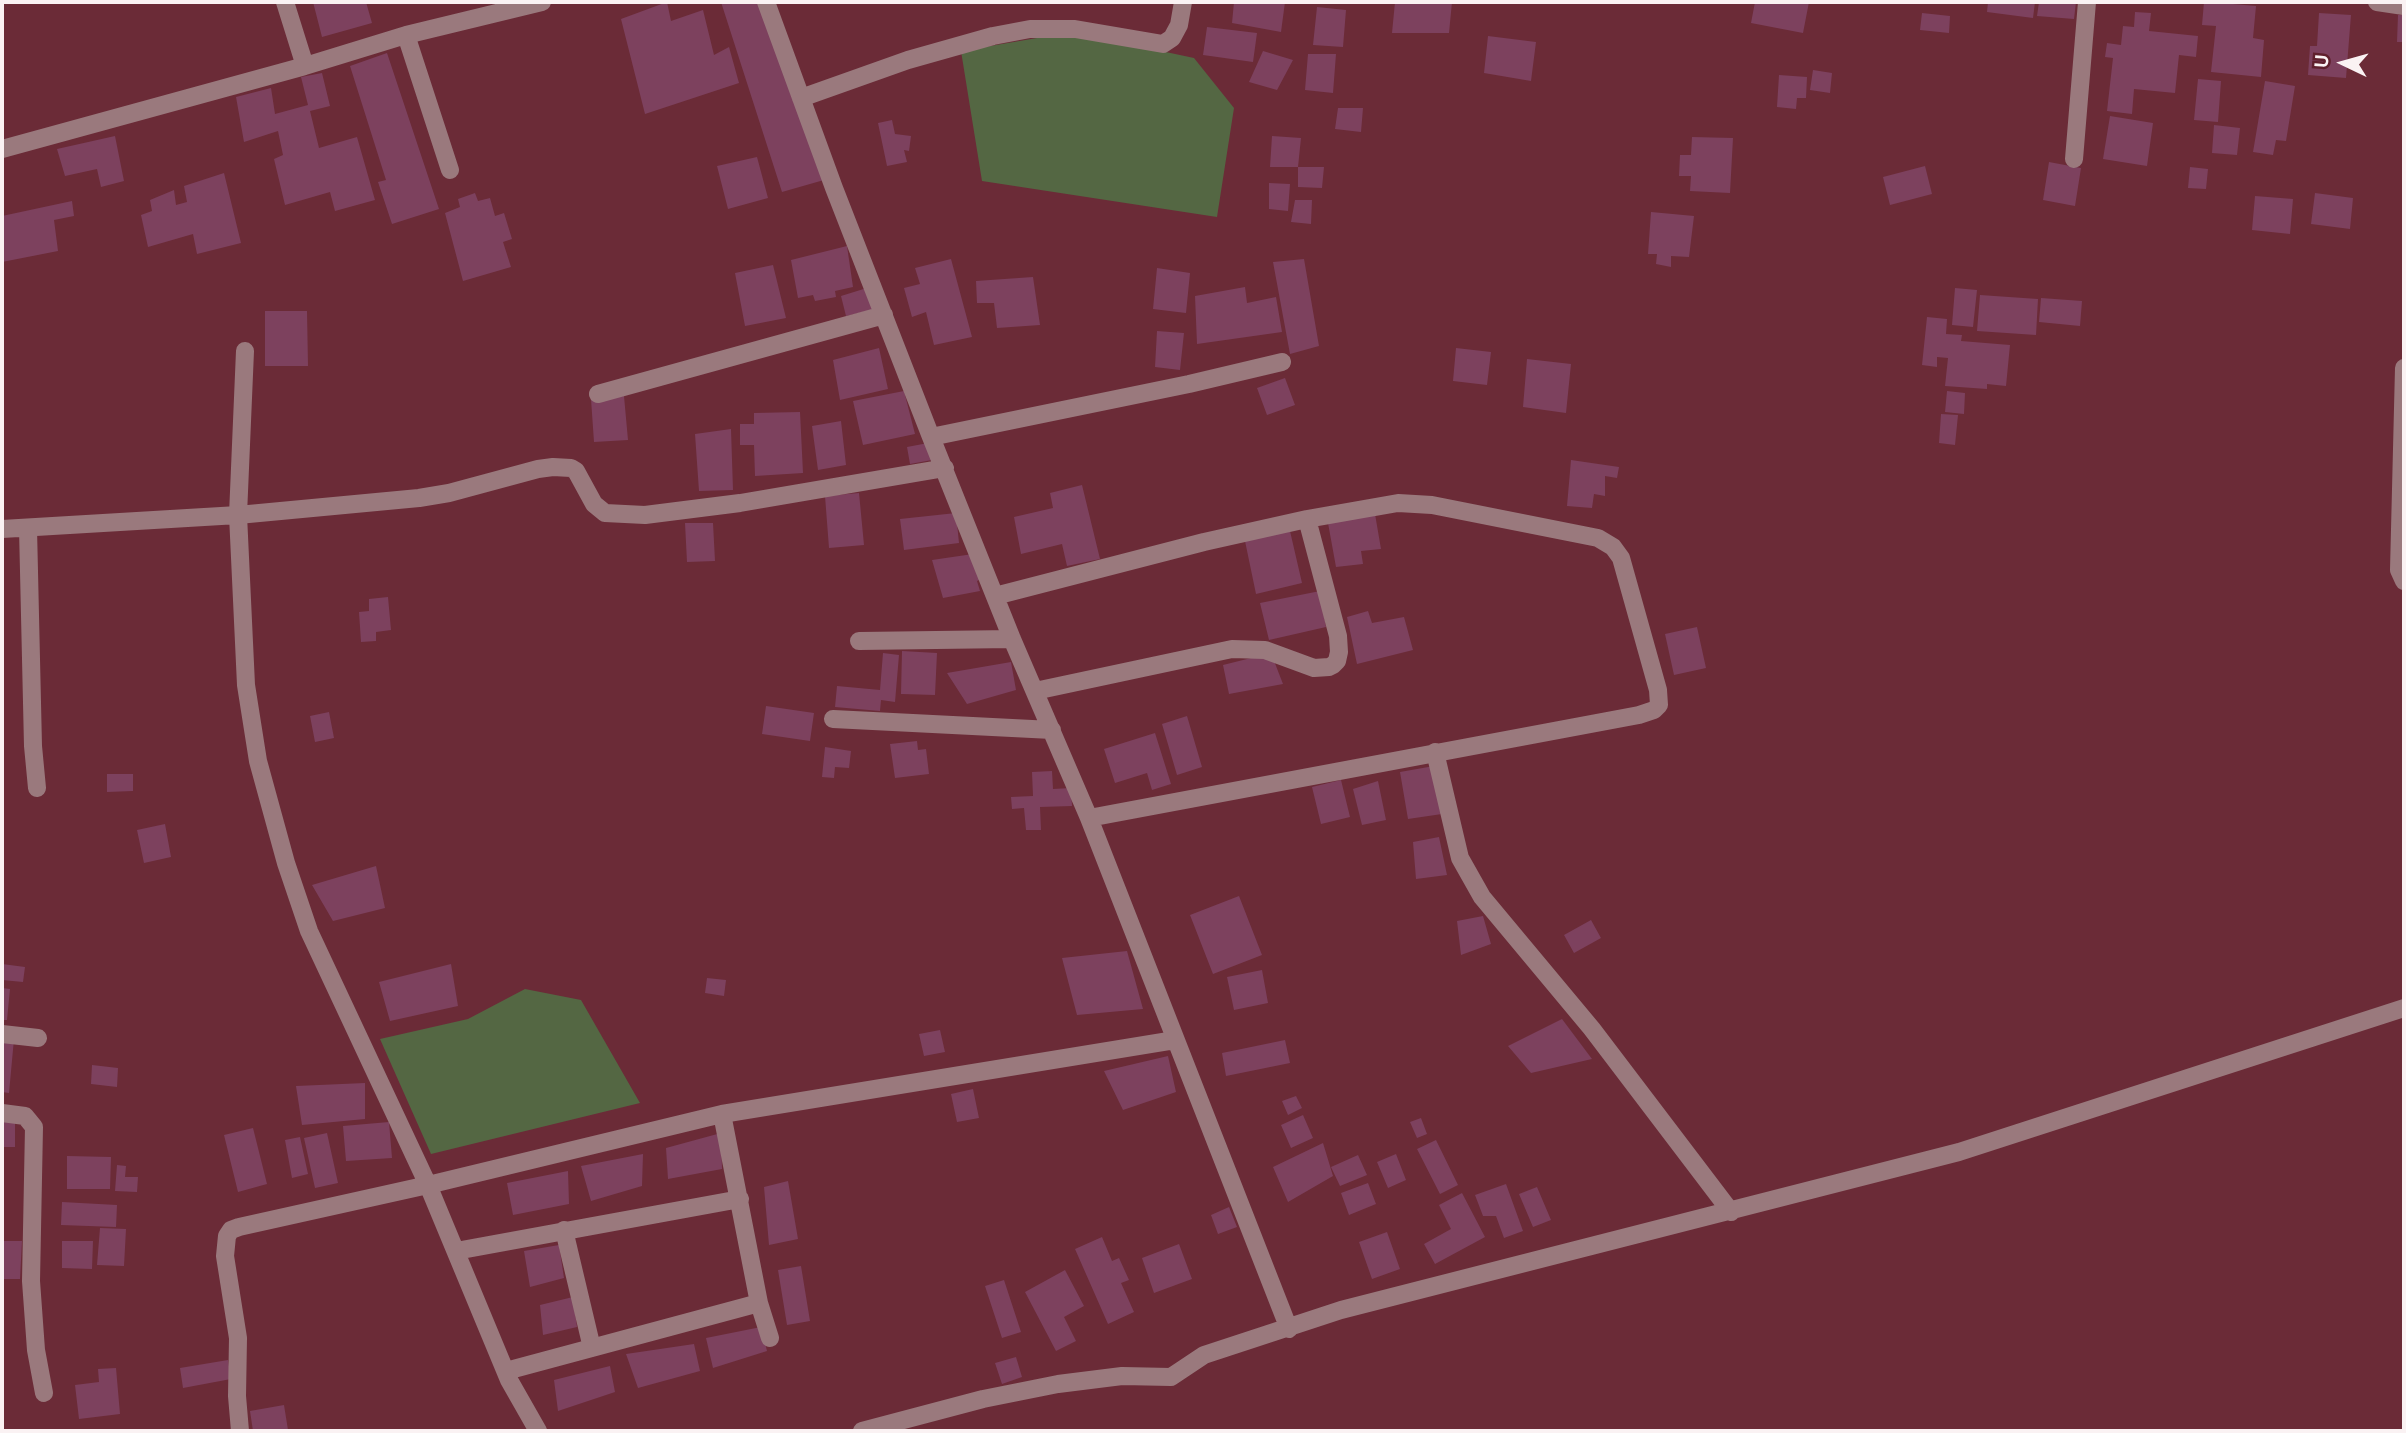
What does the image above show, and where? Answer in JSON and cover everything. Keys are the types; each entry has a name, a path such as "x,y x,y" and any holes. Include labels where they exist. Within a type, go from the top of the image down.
{"street":[{"path":"285,2 305,66"},
{"path":"2,149 305,66 406,35 542,2"},
{"path":"766,2 834,188 931,437 1089,818 1289,1329"},
{"path":"802,98 908,60 993,36 1030,29 1075,29 1163,44 1172,38 1180,25 1183,2"},
{"path":"2074,159 2087,2"},
{"path":"2377,2 2404,6"},
{"path":"406,35 450,170"},
{"path":"598,394 884,315"},
{"path":"245,351 238,515 246,685 258,761 286,863 309,931 428,1185 506,1371 527,1415 538,1431"},
{"path":"931,437 1282,362"},
{"path":"2404,368 2399,570 2404,581"},
{"path":"2,530 238,515 419,498 449,493 538,469 563,467 576,471 600,510 609,514 645,515 753,501 944,468"},
{"path":"995,596 1164,552 1307,519 1398,503 1432,505 1598,538 1613,547 1621,558 1658,690 1658,707 1639,715 1089,818"},
{"path":"1035,691 1231,649 1265,650 1314,668 1333,665 1339,652 1338,636 1307,519"},
{"path":"28,528 33,746 37,788"},
{"path":"859,641 1013,639"},
{"path":"833,719 1052,730"},
{"path":"1435,752 1460,858 1482,897 1592,1029 1731,1212"},
{"path":"862,1431 983,1399 1058,1384 1122,1376 1171,1377 1204,1355 1353,1307 1959,1152 2404,1008"},
{"path":"2,1034 38,1038"},
{"path":"240,1431 237,1396 238,1338 225,1256 225,1244 231,1230 722,1114 1175,1040"},
{"path":"2,1113 25,1116 31,1120 34,1127 31,1281 36,1350 44,1393"},
{"path":"722,1114 759,1303 770,1338"},
{"path":"456,1251 740,1199"},
{"path":"564,1230 592,1348"},
{"path":"506,1371 759,1303"}],"green space":[{"path":"1037,38 1100,38 1194,58 1234,108 1217,217 982,181 961,51"},
{"path":"525,989 581,1000 640,1103 431,1154 380,1039 468,1019"}],"building":[{"path":"313,2 366,2 372,23 322,37"},
{"path":"667,2 671,21 703,10 714,55 729,47 739,83 645,114 621,19"},
{"path":"721,2 759,2 824,180 782,192"},
{"path":"1234,2 1285,2 1281,32 1232,23"},
{"path":"1395,2 1452,2 1449,33 1392,33"},
{"path":"1755,2 1809,2 1803,33 1751,23"},
{"path":"1988,2 2035,2 2033,18 1987,12"},
{"path":"2039,2 2076,2 2074,19 2037,16"},
{"path":"2204,2 2234,2 2233,4 2256,6 2253,38 2264,40 2261,77 2211,72 2216,26 2202,25"},
{"path":"1317,7 1346,10 1343,47 1313,45"},
{"path":"2135,12 2151,13 2149,31 2198,36 2196,57 2179,55 2175,93 2134,89 2132,114 2107,111 2113,58 2105,57 2107,43 2121,45 2123,26 2134,27"},
{"path":"1922,13 1950,16 1949,33 1920,30"},
{"path":"2319,13 2351,15 2346,78 2308,75 2310,46 2317,46"},
{"path":"2398,15 2404,15 2404,42 2397,42"},
{"path":"1207,27 1257,33 1253,62 1203,55"},
{"path":"1488,36 1536,42 1531,81 1484,73"},
{"path":"1263,51 1293,60 1277,90 1249,82"},
{"path":"387,53 439,209 392,224 378,182 386,180 350,66"},
{"path":"1308,54 1336,54 1333,93 1305,90"},
{"path":"1813,70 1832,73 1830,93 1810,90"},
{"path":"322,73 330,106 310,111 319,148 357,137 375,200 335,211 330,192 285,205 274,159 283,155 278,131 244,142 236,97 271,88 275,114 308,105 301,77"},
{"path":"1779,75 1807,77 1806,98 1797,98 1796,109 1777,107"},
{"path":"2198,79 2221,81 2218,122 2194,120"},
{"path":"2265,81 2295,86 2286,141 2276,140 2273,155 2253,152"},
{"path":"1338,108 1363,108 1361,132 1335,129"},
{"path":"2110,116 2153,123 2147,166 2103,159"},
{"path":"892,120 895,134 911,136 909,151 904,150 907,162 887,166 878,123"},
{"path":"2214,125 2240,128 2237,155 2212,153"},
{"path":"115,136 124,181 101,187 97,169 65,176 57,149"},
{"path":"1272,136 1301,138 1298,167 1270,167"},
{"path":"1692,137 1733,138 1730,193 1690,191 1691,176 1679,176 1680,155 1691,155"},
{"path":"757,157 768,198 728,209 717,166"},
{"path":"2049,162 2081,168 2075,206 2043,200"},
{"path":"1925,166 1932,194 1890,205 1883,177"},
{"path":"1298,167 1324,167 1322,188 1298,187"},
{"path":"2190,167 2208,169 2206,189 2188,188"},
{"path":"224,173 241,243 197,254 193,234 148,247 141,215 152,211 150,200 174,190 176,205 187,202 184,186"},
{"path":"1269,183 1290,184 1288,211 1269,209"},
{"path":"475,193 478,201 490,198 495,216 504,213 512,239 503,242 511,267 463,281 445,213 460,207 458,199"},
{"path":"2315,193 2353,198 2350,229 2311,224"},
{"path":"2255,196 2293,199 2290,234 2252,230"},
{"path":"1295,200 1312,200 1311,224 1291,222"},
{"path":"72,201 74,216 54,220 58,251 2,262 2,216"},
{"path":"1651,212 1694,216 1689,257 1671,256 1671,267 1656,264 1657,254 1648,254"},
{"path":"847,246 853,287 835,291 836,297 815,301 813,295 798,298 791,260"},
{"path":"951,259 972,337 934,345 926,312 912,317 904,288 920,284 915,268"},
{"path":"1304,259 1319,346 1290,354 1273,262"},
{"path":"773,265 786,318 745,326 735,273"},
{"path":"1157,268 1190,273 1186,313 1153,309"},
{"path":"1033,277 1040,325 997,328 994,303 977,303 976,281"},
{"path":"870,287 876,309 846,316 841,296"},
{"path":"1245,287 1247,303 1276,297 1282,332 1197,344 1195,296"},
{"path":"1955,288 1977,290 1973,327 1952,325"},
{"path":"1980,295 2038,299 2036,335 1977,331"},
{"path":"2041,298 2082,301 2080,326 2039,322"},
{"path":"265,311 307,311 308,366 265,366"},
{"path":"1927,317 1947,319 1946,334 1962,335 1961,341 2010,345 2006,386 1987,384 1987,389 1945,386 1948,358 1937,357 1937,367 1922,365"},
{"path":"1157,331 1184,333 1180,370 1155,367"},
{"path":"879,348 888,389 840,400 833,360"},
{"path":"1456,348 1491,352 1487,385 1453,381"},
{"path":"1527,359 1571,364 1566,413 1523,407"},
{"path":"1285,378 1295,405 1267,415 1257,388"},
{"path":"904,391 915,434 863,445 853,401"},
{"path":"1947,391 1965,393 1964,414 1945,412"},
{"path":"624,396 628,440 594,442 591,399"},
{"path":"800,412 803,473 755,476 754,445 740,445 740,424 754,424 754,413"},
{"path":"1941,414 1958,415 1955,445 1939,443"},
{"path":"841,421 846,465 818,470 812,426"},
{"path":"731,429 733,490 699,491 695,434"},
{"path":"928,443 932,460 910,464 907,447"},
{"path":"1571,460 1619,467 1617,478 1605,476 1605,496 1594,494 1592,508 1567,506"},
{"path":"1082,485 1100,559 1067,566 1062,544 1021,554 1014,517 1053,508 1050,493"},
{"path":"859,493 864,545 829,548 825,496"},
{"path":"956,513 959,543 904,550 900,519"},
{"path":"1375,514 1381,549 1361,551 1363,564 1336,567 1328,523"},
{"path":"685,523 713,523 715,561 687,562"},
{"path":"1290,531 1302,583 1256,594 1245,541"},
{"path":"973,554 983,578 977,581 980,591 943,598 932,560"},
{"path":"1320,591 1326,627 1269,640 1260,603"},
{"path":"388,597 391,630 376,632 376,641 361,642 359,612 369,611 369,599"},
{"path":"1368,611 1372,623 1404,617 1413,650 1357,664 1347,617"},
{"path":"1697,627 1706,668 1674,675 1665,634"},
{"path":"902,651 937,653 935,695 901,694"},
{"path":"883,653 899,655 895,702 881,700 880,711 835,707 837,686 880,690"},
{"path":"1271,653 1283,684 1229,694 1223,665"},
{"path":"1011,662 1016,690 967,704 947,673"},
{"path":"766,706 814,713 810,741 762,734"},
{"path":"329,712 334,738 315,742 310,716"},
{"path":"1187,716 1202,767 1177,775 1162,724"},
{"path":"1155,733 1171,784 1152,790 1147,773 1115,783 1104,749"},
{"path":"917,741 918,750 926,749 929,774 895,778 890,744"},
{"path":"825,747 851,751 849,768 835,767 834,778 822,777"},
{"path":"1434,766 1442,814 1408,819 1400,772"},
{"path":"1052,771 1053,789 1071,788 1072,806 1040,807 1041,830 1026,830 1024,808 1012,809 1011,797 1033,796 1032,772"},
{"path":"107,774 133,774 133,791 107,792"},
{"path":"1341,780 1350,817 1321,824 1312,787"},
{"path":"1378,781 1386,820 1362,825 1353,789"},
{"path":"165,824 171,857 144,863 137,830"},
{"path":"1439,837 1447,875 1416,879 1413,842"},
{"path":"376,866 385,908 333,921 312,885"},
{"path":"1239,896 1262,955 1213,974 1190,915"},
{"path":"1483,916 1491,944 1461,955 1457,921"},
{"path":"1591,920 1601,938 1574,953 1564,935"},
{"path":"1127,951 1143,1009 1077,1015 1062,958"},
{"path":"2,964 25,967 23,982 2,980"},
{"path":"451,964 458,1006 390,1021 379,982"},
{"path":"1262,970 1268,1003 1234,1010 1227,977"},
{"path":"707,978 726,980 724,996 705,993"},
{"path":"2,988 10,989 7,1020 2,1020"},
{"path":"1562,1019 1592,1059 1531,1073 1508,1046"},
{"path":"940,1030 945,1052 924,1056 919,1034"},
{"path":"2,1038 14,1039 9,1093 2,1092"},
{"path":"1285,1040 1290,1063 1226,1076 1222,1053"},
{"path":"1168,1056 1176,1092 1123,1110 1104,1071"},
{"path":"92,1065 118,1068 117,1087 91,1084"},
{"path":"365,1083 365,1119 302,1125 296,1086"},
{"path":"973,1089 979,1118 957,1122 951,1094"},
{"path":"1296,1096 1302,1108 1288,1115 1282,1101"},
{"path":"1303,1115 1313,1138 1291,1148 1281,1125"},
{"path":"1421,1118 1427,1134 1417,1138 1410,1122"},
{"path":"2,1122 15,1122 15,1147 2,1147"},
{"path":"389,1122 392,1158 346,1161 343,1126"},
{"path":"253,1128 267,1184 238,1192 224,1135"},
{"path":"327,1133 338,1183 315,1188 304,1138"},
{"path":"721,1133 722,1169 668,1179 666,1148"},
{"path":"300,1137 308,1174 292,1178 285,1140"},
{"path":"1436,1140 1458,1185 1440,1194 1417,1149"},
{"path":"1323,1143 1333,1176 1288,1202 1273,1167"},
{"path":"643,1154 642,1186 591,1201 581,1166"},
{"path":"1396,1154 1406,1180 1388,1188 1377,1162"},
{"path":"1358,1155 1367,1175 1340,1186 1331,1167"},
{"path":"67,1156 111,1157 110,1189 67,1189"},
{"path":"117,1165 126,1166 125,1177 138,1177 137,1192 115,1191"},
{"path":"568,1171 569,1204 513,1215 507,1183"},
{"path":"788,1181 798,1239 769,1245 764,1187"},
{"path":"1368,1183 1376,1204 1349,1215 1341,1193"},
{"path":"1506,1184 1523,1231 1504,1238 1496,1216 1483,1216 1475,1195"},
{"path":"1537,1187 1551,1220 1533,1227 1519,1194"},
{"path":"1462,1193 1485,1237 1435,1264 1424,1244 1451,1229 1439,1205"},
{"path":"62,1202 117,1205 116,1227 61,1225"},
{"path":"1229,1207 1237,1227 1218,1234 1211,1215"},
{"path":"100,1228 126,1229 124,1266 97,1265"},
{"path":"1387,1232 1400,1269 1372,1279 1359,1242"},
{"path":"1102,1237 1112,1261 1119,1258 1129,1280 1121,1283 1134,1312 1108,1324 1075,1249"},
{"path":"2,1241 22,1241 20,1279 2,1279"},
{"path":"62,1241 93,1241 92,1269 62,1268"},
{"path":"1179,1244 1192,1279 1154,1293 1142,1258"},
{"path":"559,1245 564,1278 530,1287 524,1251"},
{"path":"801,1266 810,1321 787,1325 778,1270"},
{"path":"1065,1270 1084,1306 1064,1317 1076,1341 1056,1351 1025,1292"},
{"path":"1004,1280 1021,1332 1002,1338 985,1286"},
{"path":"573,1297 577,1327 543,1335 540,1305"},
{"path":"761,1327 767,1351 713,1368 706,1338"},
{"path":"694,1344 700,1371 638,1388 626,1354"},
{"path":"1016,1357 1022,1377 1002,1384 995,1363"},
{"path":"228,1360 231,1379 183,1388 180,1368"},
{"path":"610,1366 615,1392 558,1411 554,1380"},
{"path":"116,1368 120,1414 79,1419 75,1385 99,1382 98,1369"},
{"path":"284,1405 288,1430 253,1431 250,1411"}]}
